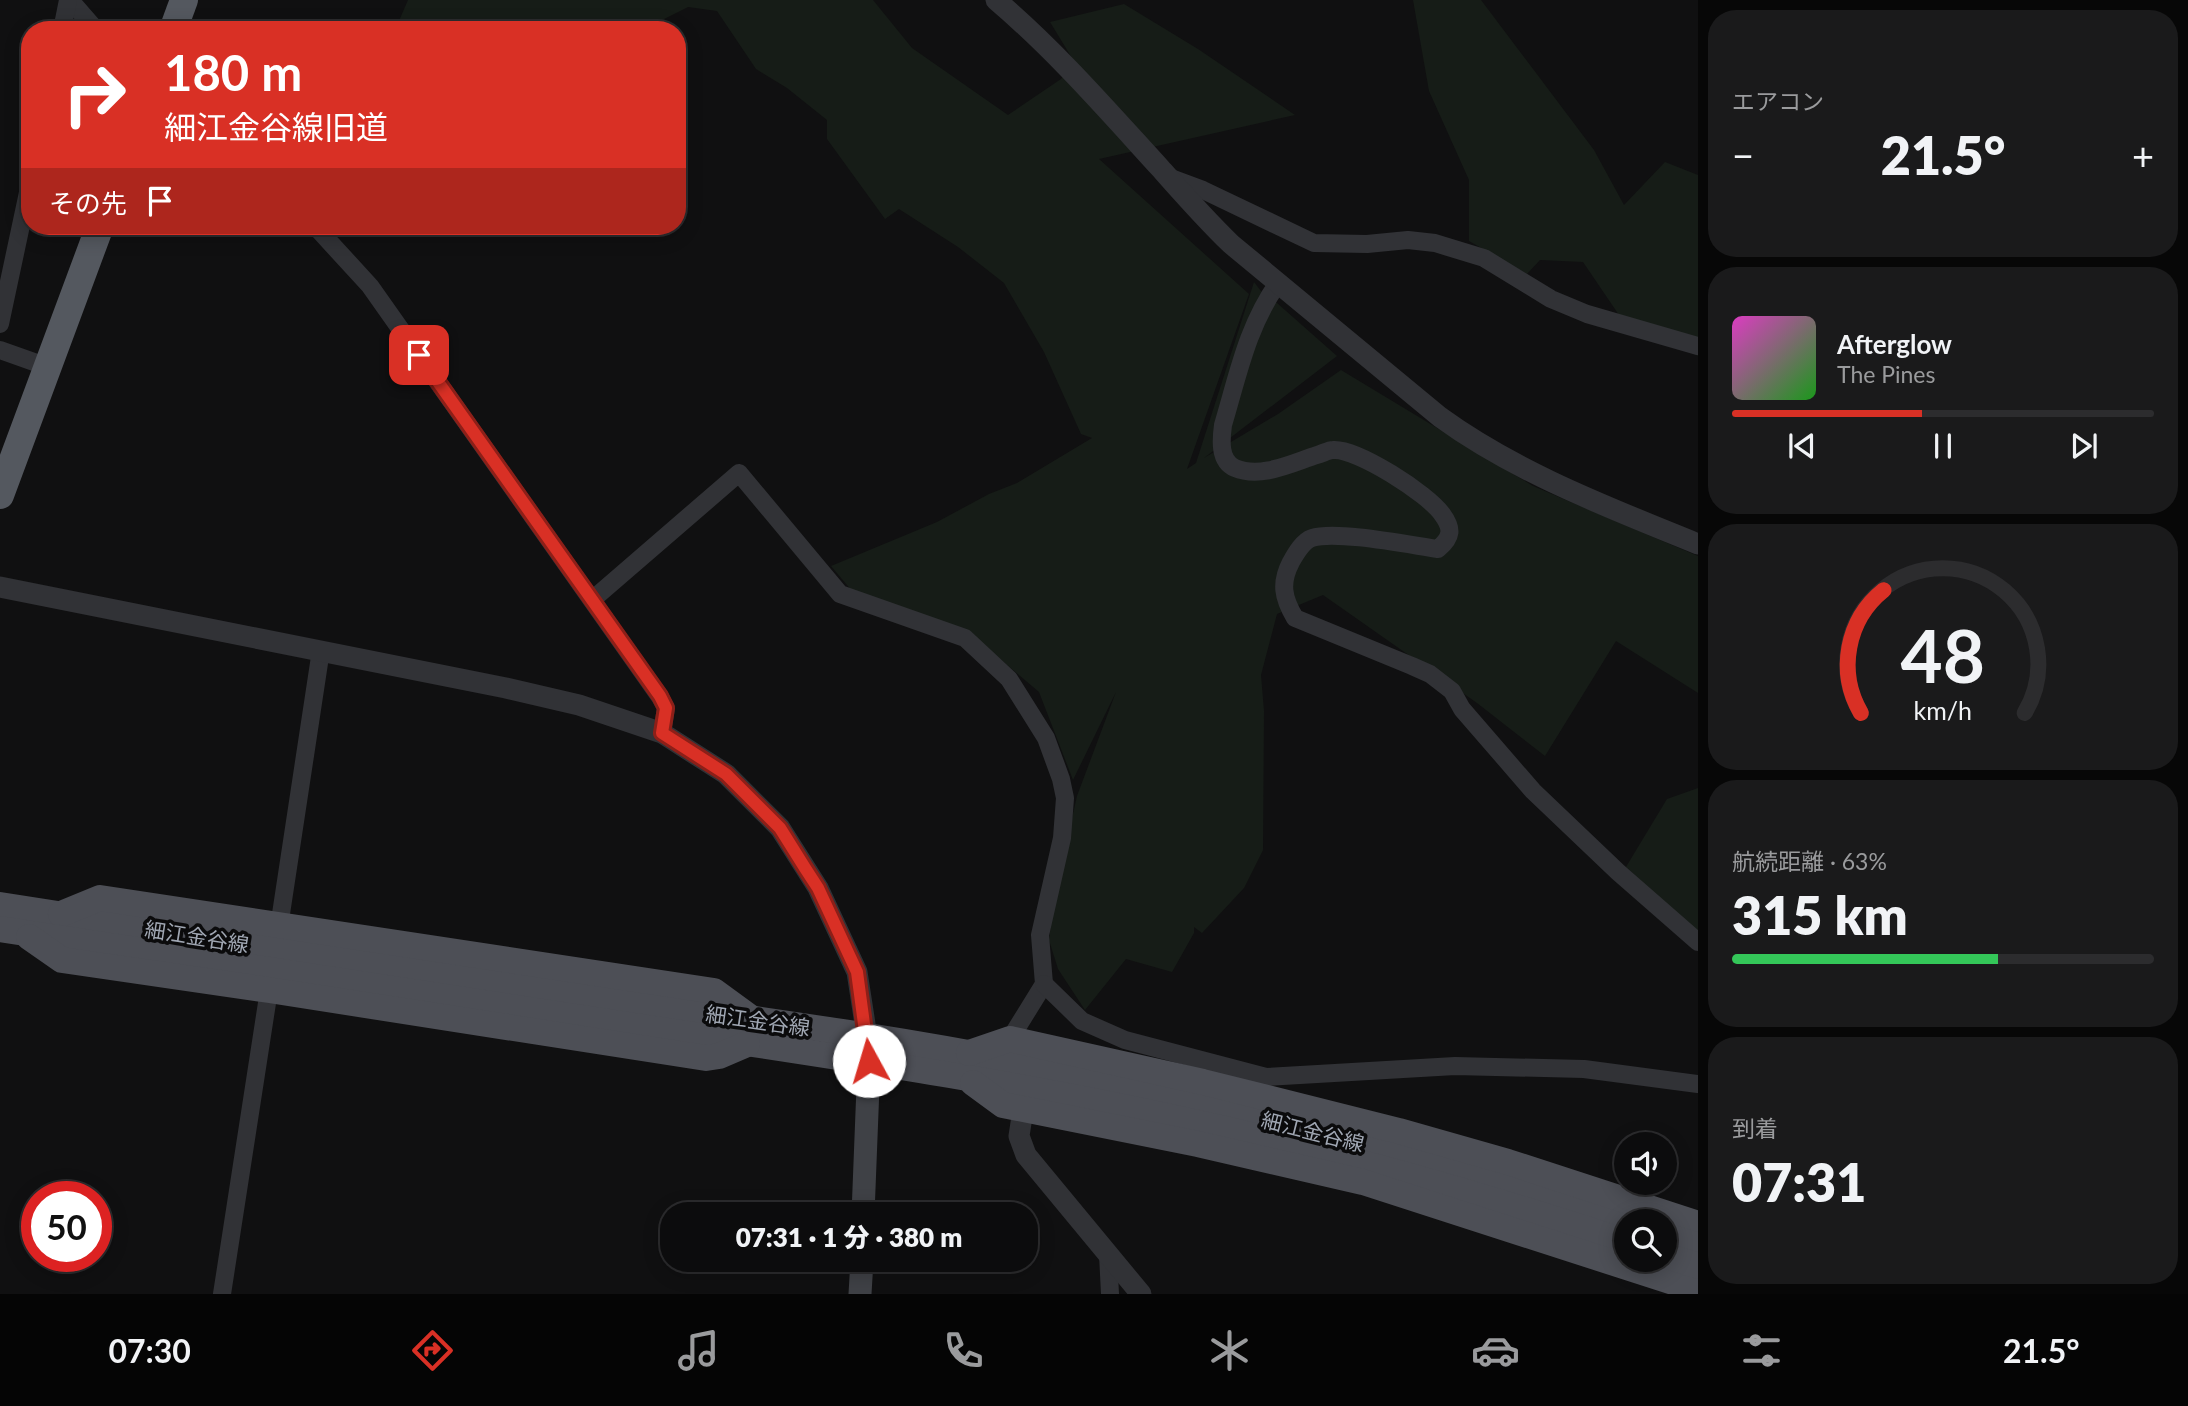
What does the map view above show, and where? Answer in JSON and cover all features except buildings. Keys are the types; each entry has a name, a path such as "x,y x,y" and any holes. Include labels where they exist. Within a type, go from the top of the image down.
{"highway":[{"path":"176,21 184,0"},
{"path":"0,495 97,235"}],"main road":[{"path":"12,931 62,960 706,1058 719,1056 751,1031 714,991 100,898 61,914"},
{"name":"細江金谷線","path":"0,905 394,967 751,1031"},
{"name":"細江金谷線","path":"12,931 751,1031 967,1066 1116,1083 1311,1129 1518,1187 1614,1218"},
{"path":"1698,1224 1508,1162 1399,1131 1203,1082 1010,1039 967,1066 1003,1105 1198,1144 1363,1182 1698,1290"},
{"path":"863,1202 868,1049"},
{"name":"細江金谷線","path":"967,1066 1088,1100 1270,1140 1426,1181 1614,1238"},
{"path":"1677,1240 1698,1247"},
{"path":"1677,1259 1698,1266"},
{"path":"860,1294 861,1272"}],"street":[{"path":"64,21 69,0"},
{"path":"69,0 88,21"},
{"path":"996,0 1043,43 1204,219 1398,383 1462,433 1521,466 1698,544"},
{"path":"1168,177 1203,190 1314,243 1367,244 1408,240 1435,243 1484,258 1551,299 1587,314 1698,346"},
{"path":"0,324 21,225"},
{"path":"323,235 370,286 666,708 662,733"},
{"path":"1278,283 1262,306 1248,339 1223,425 1222,454 1231,467 1250,473 1278,468 1334,450 1357,456 1395,476 1438,508 1449,523 1451,532 1449,540 1438,549 1331,535 1310,538 1296,552 1282,585 1287,605 1294,618 1421,670 1452,691 1462,709 1533,791 1618,872 1698,942"},
{"path":"0,350 48,367"},
{"path":"592,600 739,473 839,594 965,638 1009,679 1046,738 1065,798 1062,838 1040,935 1044,984 1010,1039"},
{"path":"0,587 321,650 579,705 662,733 726,774 780,828 818,888 857,972 868,1049"},
{"path":"279,927 321,650"},
{"path":"1044,984 1082,1021 1125,1040 1266,1077 1455,1066 1584,1069 1698,1084"},
{"path":"222,1294 269,990"},
{"path":"1023,1110 1019,1136 1026,1156 1141,1294"},
{"path":"1108,1254 1110,1294"}],"shaded area":[{"path":"408,0 873,0 912,48 1008,115 1061,79 1075,63 1050,22 1124,4 1198,49 1295,115 1099,159 1249,294 1187,469 1196,463 1254,282 1264,295 1277,303 1337,356 1204,458 1278,414 1341,370 1533,486 1698,556 1698,693 1616,641 1545,756 1477,703 1323,595 1277,614 1261,675 1264,711 1263,850 1244,888 1202,933 1194,927 1194,933 1172,972 1126,959 1085,1010 1058,969 1049,940 1054,899 1077,796 1116,692 1073,780 1039,692 975,638 852,591 831,566 937,522 989,494 1017,483 1092,438 1081,434 1044,352 1004,283 958,247 899,209 885,219 827,139 827,120 787,88 756,69 717,11 688,7 660,21 399,21"},
{"path":"1413,0 1481,0 1594,150 1624,205 1665,162 1698,175 1698,356 1621,318 1583,262 1540,260 1527,274 1469,241 1469,180 1429,91"},
{"path":"1698,788 1698,933 1626,867 1667,799"}],"route":[{"path":"419,355 660,696 666,708 662,733 726,774 780,828 818,888 857,972 869,1061"}]}
